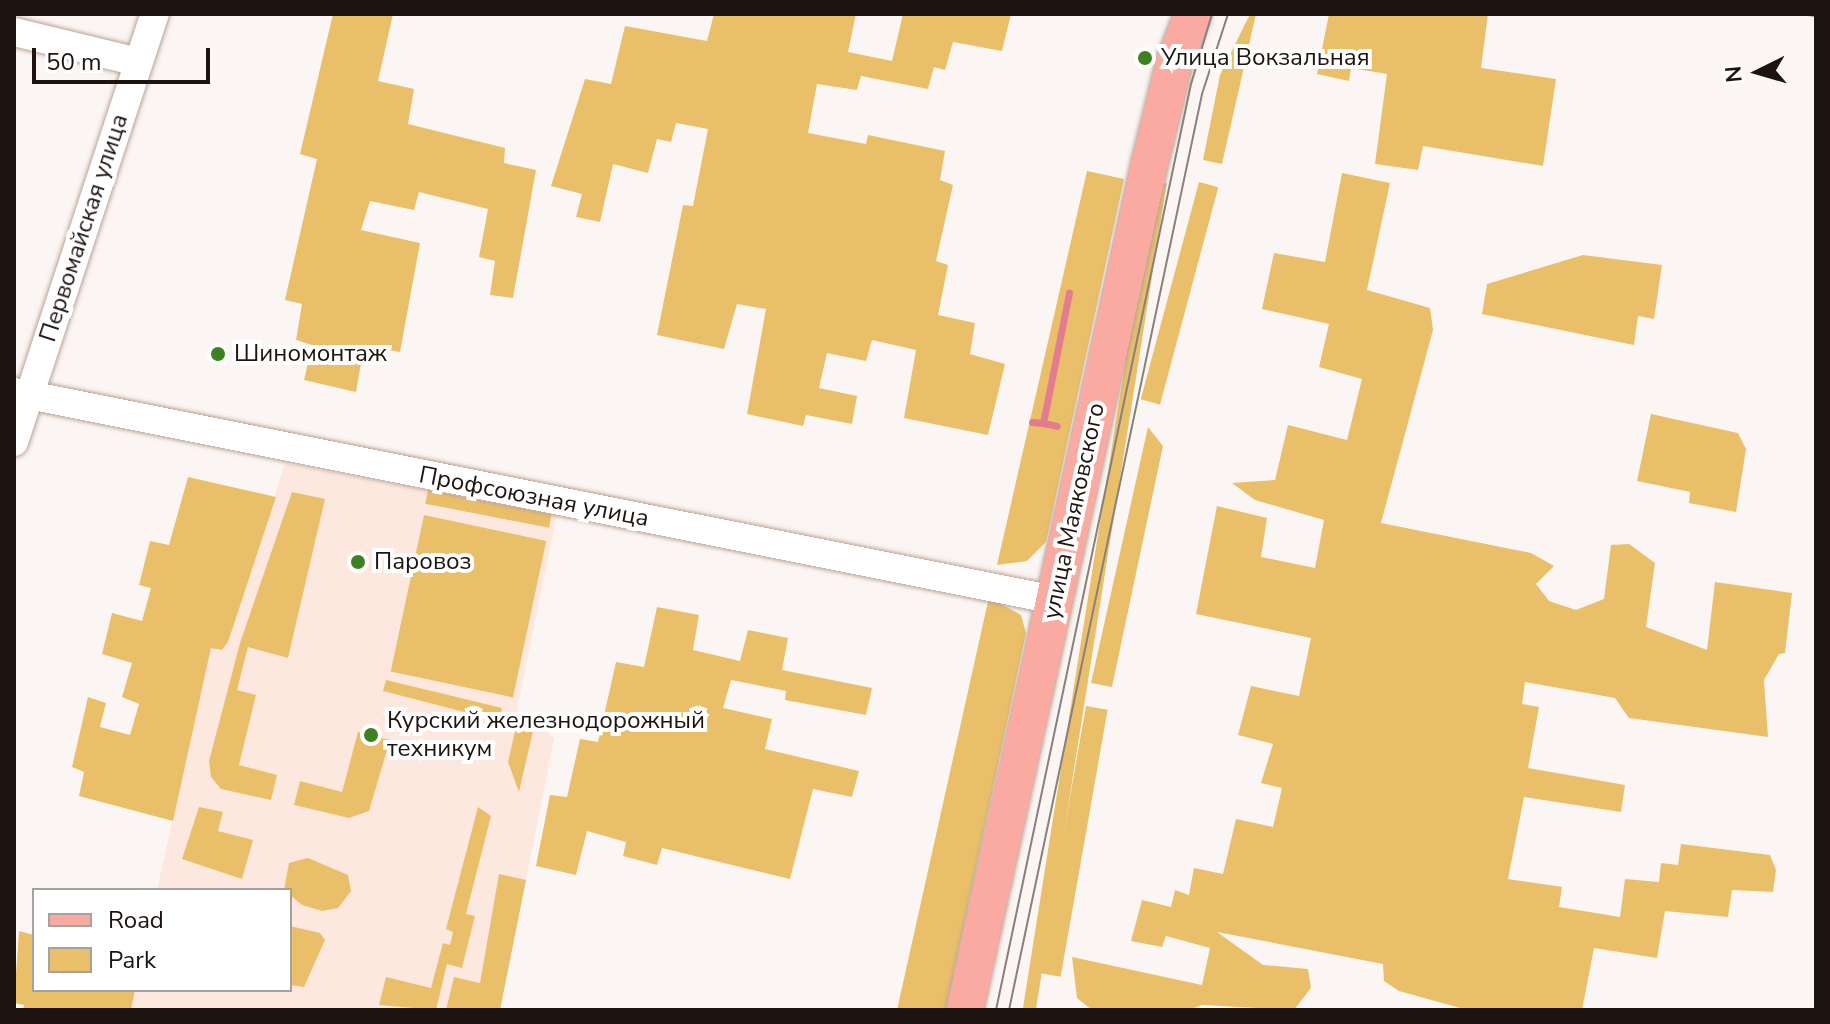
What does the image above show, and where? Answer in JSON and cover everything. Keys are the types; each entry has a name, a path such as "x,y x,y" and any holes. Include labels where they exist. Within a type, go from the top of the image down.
{"main road":[{"name":"улица Маяковского","path":"965,1010 1149,166 1175,60 1193,14"}],"street":[{"name":"Первомайская улица","path":"14,442 22,394 155,14"},
{"path":"14,32 138,62"},
{"name":"Профсоюзная улица","path":"22,394 1055,600"}],"shaded area":[{"name":"Курский железнодорожный техникум","path":"285,463 557,515 514,724 547,731 554,739 500,1010 131,1010 135,992 292,992 292,888 157,888 211,648 228,642"}],"green space":[{"path":"333,14 393,14 378,81 414,89 408,124 505,148 504,163 536,170 513,298 490,295 495,261 479,257 488,209 419,192 414,210 370,201 361,230 420,243 400,352 364,346 356,392 304,380 312,345 296,340 302,304 285,300 317,159 300,154"},
{"path":"714,14 856,14 848,52 892,61 903,14 1011,14 1002,51 953,42 945,70 934,67 928,89 861,76 857,90 817,84 808,133 866,144 868,135 945,151 940,180 953,185 936,261 948,265 938,315 975,323 970,354 1005,364 988,435 904,418 916,350 872,340 866,361 827,353 819,388 857,396 852,424 806,415 803,426 747,414 766,309 737,304 724,349 657,335 683,205 693,206 708,129 676,123 671,142 657,139 648,173 613,164 600,222 576,217 582,194 551,186 585,79 611,84 625,26 707,41"},
{"path":"1250,14 1256,14 1222,164 1203,160 1220,75"},
{"path":"1329,14 1488,14 1481,68 1556,79 1543,166 1423,146 1418,170 1375,164 1387,74 1351,68 1349,81 1317,74"},
{"path":"1087,171 1124,179 1046,542 1027,561 997,565"},
{"path":"1342,173 1390,183 1367,290 1430,308 1433,330 1381,523 1531,553 1554,566 1536,584 1549,601 1576,610 1604,599 1611,545 1629,544 1655,563 1646,627 1707,650 1715,582 1792,593 1785,653 1779,654 1764,680 1768,737 1629,718 1615,698 1525,682 1522,704 1539,707 1528,768 1625,785 1621,812 1524,797 1508,879 1562,887 1559,907 1620,917 1625,879 1659,882 1661,863 1678,865 1681,844 1770,855 1776,870 1773,892 1732,890 1728,917 1665,911 1657,958 1594,948 1582,1010 1460,1008 1399,991 1384,981 1383,964 1217,932 1263,965 1308,969 1311,988 1294,1010 1202,1005 1189,1010 1092,1010 1077,998 1072,957 1202,985 1210,948 1166,936 1162,947 1131,941 1142,900 1171,907 1175,890 1189,895 1194,868 1223,874 1236,819 1273,827 1282,788 1261,783 1273,744 1238,735 1251,686 1299,696 1311,638 1196,614 1217,506 1267,518 1261,557 1315,568 1324,520 1255,500 1232,483 1275,480 1288,425 1347,440 1362,379 1319,367 1329,324 1262,309 1274,253 1325,262"},
{"path":"1154,181 1167,183 1036,1010 1023,1010"},
{"path":"1199,182 1218,187 1160,405 1141,399"},
{"path":"1583,255 1662,265 1654,319 1638,316 1634,345 1482,314 1487,284"},
{"path":"1651,414 1738,433 1746,449 1736,512 1689,503 1690,492 1637,481"},
{"path":"1148,427 1163,446 1112,687 1091,683"},
{"path":"188,477 276,497 228,642 222,650 211,648 173,821 79,796 84,772 72,767 88,697 106,703 100,727 130,735 139,704 122,697 132,663 102,654 112,613 142,621 151,588 139,585 150,541 169,545"},
{"path":"428,490 552,514 549,528 425,504"},
{"path":"292,492 325,499 288,658 248,647 237,690 256,695 239,765 277,775 271,800 221,789 211,777 209,761 240,643"},
{"path":"424,515 546,541 513,697 391,672"},
{"path":"989,597 1021,615 1026,633 946,1010 897,1010"},
{"path":"657,607 699,615 693,650 740,661 748,630 788,638 782,670 872,688 866,715 785,700 786,691 731,680 723,708 772,719 765,749 859,771 852,797 813,789 790,879 662,848 657,865 623,856 626,842 587,831 576,875 536,866 550,795 567,797 580,739 598,742 616,662 644,667"},
{"path":"386,680 502,708 499,721 383,691"},
{"path":"1086,706 1108,710 1061,977 1039,973"},
{"path":"516,727 533,731 519,792 508,762"},
{"path":"358,732 390,740 369,811 349,818 294,805 300,781 342,792"},
{"path":"199,807 223,812 218,831 253,840 242,879 182,859"},
{"path":"478,807 491,816 466,914 475,916 462,968 447,964 436,1010 379,1005 386,977 431,988 443,943 450,945 453,932 446,929"},
{"path":"308,858 348,875 351,891 338,908 322,911 302,905 292,897 292,888 284,888 289,863"},
{"path":"499,874 526,880 500,1010 446,1010 454,977 480,983"},
{"path":"292,926 320,933 325,940 304,987 292,985"},
{"path":"19,931 32,934 32,992 135,992 131,1010 23,1010 24,1005 14,1003"}],"waterway":[{"path":"1032,422 1043,423 1069,293"},
{"path":"1043,423 1057,426"}],"tram line":[{"path":"996,1010 1191,84 1212,14"},
{"path":"1009,1010 1202,94 1228,14"},
{"path":"1800,14 1816,16"}],"place":[{"name":"Улица Вокзальная","path":"1145,58"},
{"name":"Шиномонтаж","path":"218,354"},
{"name":"Паровоз","path":"358,562"},
{"name":"Курский железнодорожный техникум","path":"371,735"}]}
